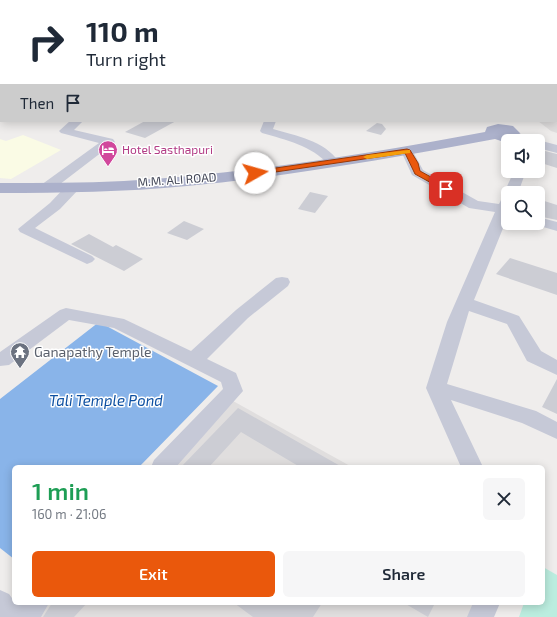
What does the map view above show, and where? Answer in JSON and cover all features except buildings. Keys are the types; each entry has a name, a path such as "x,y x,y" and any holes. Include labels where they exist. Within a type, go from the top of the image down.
{"main road":[{"name":"M.M. ALI ROAD","path":"0,188 46,188 204,179 268,172 407,151 503,131"}],"street":[{"path":"46,188 109,142 65,132 76,122"},
{"path":"270,122 266,131 314,146 327,154 333,162"},
{"path":"545,145 557,148"},
{"path":"407,151 417,172 474,205 501,205"},
{"path":"73,186 55,206 25,229 87,259"},
{"path":"471,465 436,388 456,322 501,219"},
{"path":"545,223 557,227"},
{"path":"194,360 242,314 282,282"},
{"path":"464,304 513,320 534,356 557,368"},
{"path":"0,359 2,360 66,314 118,323 229,378 232,391 164,465"},
{"path":"436,388 529,417 557,431"},
{"path":"0,603 5,608 7,617"},
{"path":"23,617 34,605"},
{"path":"480,617 486,605"}],"shaded area":[{"path":"539,122 557,122 557,133 551,131"},
{"path":"23,135 61,150 11,179 0,178 0,139 6,141"},
{"path":"233,401 348,465 174,465"},
{"path":"43,605 474,605 468,617 32,617"}],"green space":[{"path":"545,568 557,575 557,617 519,617 523,605 545,605"}],"water":[{"name":"Tali Temple Pond","path":"99,322 218,386 141,465 12,465 12,557 0,548 0,399"}],"slow traffic":[{"path":"367,157 408,152"}],"place":[{"name":"Hotel Sasthapuri","path":"108,167"},
{"name":"Ganapathy Temple","path":"20,369"}],"route":[{"path":"255,173 407,151 417,172 446,189"}]}
